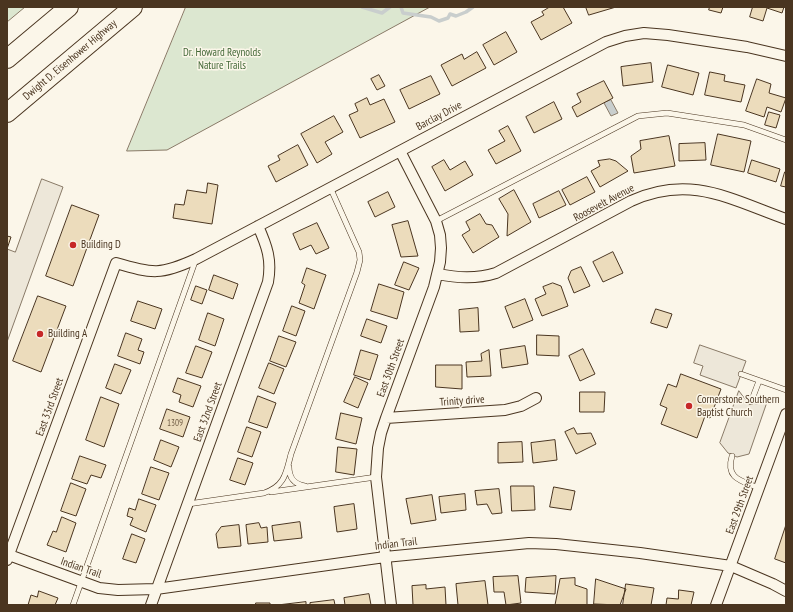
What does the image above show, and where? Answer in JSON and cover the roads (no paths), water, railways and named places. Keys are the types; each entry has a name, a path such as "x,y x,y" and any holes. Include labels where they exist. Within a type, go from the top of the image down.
{"highway":[{"path":"7,59 69,7"},
{"name":"Dwight D. Eisenhower Highway","path":"7,113 133,7"}],"street":[{"name":"Barclay Drive","path":"116,263 137,269 158,272 178,268 606,42 625,36 644,33 668,35 747,47 786,56"},
{"name":"East 30th Street","path":"391,605 376,477 378,448 386,418 438,274 441,248 440,235 436,221 400,151"},
{"name":"Roosevelt Avenue","path":"438,274 452,277 477,277 496,273 631,201 642,196 664,190 686,189 707,191 786,219"},
{"name":"East 32nd Street","path":"151,605 268,282 270,258 258,226"},
{"name":"East 33rd Street","path":"8,558 116,263"},
{"name":"Trinity drive","path":"386,418 505,410 521,406 536,398"},
{"name":"East 29th Street","path":"716,605 786,414"},
{"name":"Indian Trail","path":"8,558 109,590 137,591 385,557 529,543 556,544 731,566 759,577 786,591"}],"lane":[{"path":"436,221 638,116 667,112 744,125 786,140"},
{"path":"264,493 273,490 283,481 291,454 360,260 358,249 330,187"},
{"path":"73,605 196,259"},
{"path":"741,374 786,390"},
{"path":"752,402 759,381"},
{"path":"291,454 289,468 291,478 296,484 307,487"},
{"path":"732,456 730,468 735,478 759,488"},
{"path":"188,504 376,477"}],"waterway":[{"path":"362,7 382,13 390,7"},
{"path":"401,7 403,13 431,17 439,21 448,18 450,14 456,16 473,7"}],"place":[{"name":"Building D","path":"73,245"},
{"name":"Building A","path":"40,334"},
{"name":"Cornerstone Southern Baptist Church","path":"689,406"}],"park label":[{"name":"Dr. Howard Reynolds Nature Trails","path":"222,59"}]}
